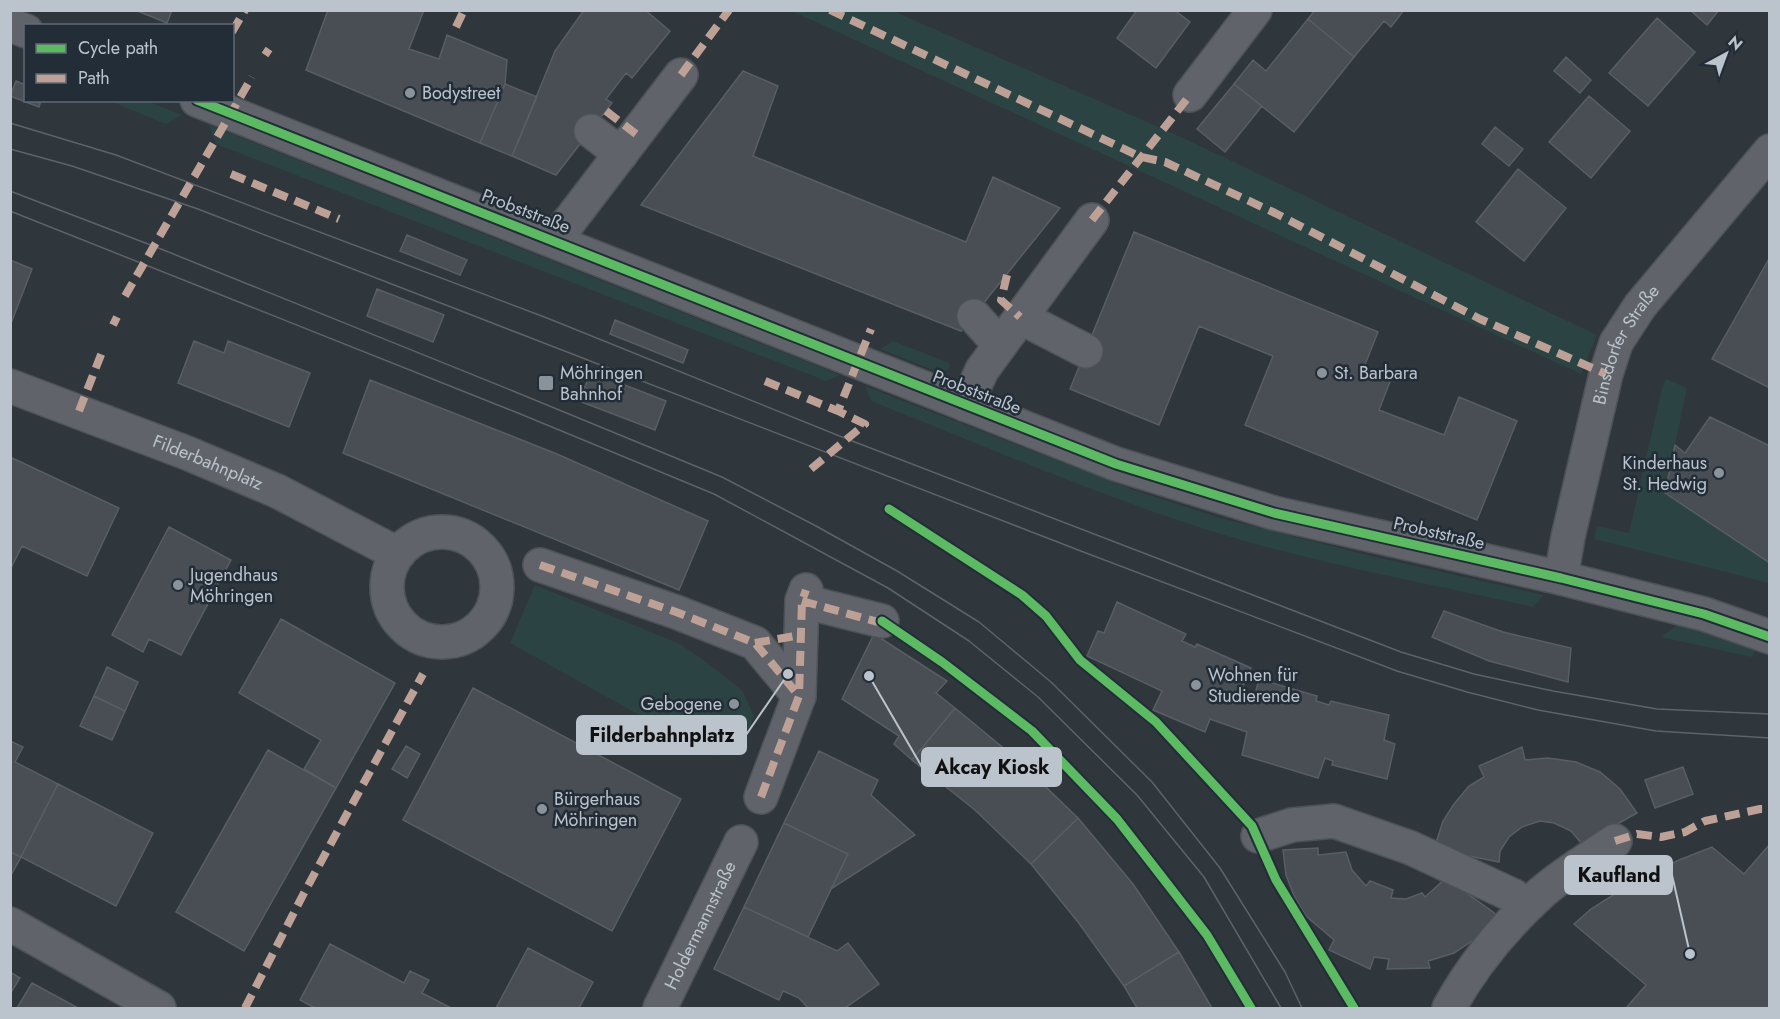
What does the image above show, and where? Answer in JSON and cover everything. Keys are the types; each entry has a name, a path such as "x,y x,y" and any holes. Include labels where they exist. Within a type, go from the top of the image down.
{"street":[{"path":"1190,95 1255,10"},
{"path":"555,240 681,75"},
{"name":"Probststraße","path":"202,102 1116,464 1274,513 1561,578 1704,614 1770,637"},
{"path":"591,131 621,154"},
{"name":"Binsdorfer Straße","path":"1561,578 1568,537 1606,374 1616,343 1641,306 1770,151"},
{"path":"966,405 982,370 999,344 1092,220"},
{"path":"974,316 999,344"},
{"path":"1020,317 1086,351"},
{"name":"Filderbahnplatz","path":"10,386 187,453 277,491 398,554"},
{"path":"540,565 676,612 755,643 799,696"},
{"path":"762,797 799,696 804,595 882,621"},
{"path":"755,643 801,635"},
{"path":"1258,836 1292,825 1334,821 1529,892"},
{"path":"1449,1008 1483,954 1529,892 1582,863 1615,841"},
{"name":"Holdermannstraße","path":"660,1008 741,842"},
{"path":"10,924 159,1008"}],"green space":[{"path":"792,11 893,11 1179,136 1597,335 1581,374"},
{"path":"112,102 150,102 182,115 166,124"},
{"path":"209,125 840,375 826,381 216,144"},
{"path":"893,341 949,363 950,367 938,372 880,349"},
{"path":"1666,379 1687,388 1665,493 1769,563 1769,583 1594,539 1597,526 1629,533"},
{"path":"865,386 1128,488 1220,518 1367,555 1544,595 1533,607 1333,563 1214,532 1084,486 871,401"},
{"path":"535,585 678,643 742,690 754,716 741,745 723,755 713,756 510,643"},
{"path":"1677,625 1727,639 1755,651 1752,657 1661,637"}],"building":[{"path":"135,10 172,10 167,23"},
{"path":"328,10 424,10 409,49 439,59 447,35 507,60 505,84 480,143 306,70"},
{"path":"584,10 645,10 670,31 632,78 626,73 606,99 612,103 556,175 512,156 555,51"},
{"path":"1137,10 1174,10 1190,22 1156,68 1117,38"},
{"path":"1315,10 1404,10 1391,27 1384,21 1354,57 1308,19"},
{"path":"1690,10 1719,10 1707,25"},
{"path":"1657,18 1695,52 1648,106 1609,73"},
{"path":"1308,19 1354,57 1294,132 1234,84 1253,60 1266,71"},
{"path":"1566,57 1591,80 1580,93 1554,71"},
{"path":"743,71 778,86 753,156 966,242 993,177 1060,208 961,331 641,205"},
{"path":"16,81 24,84 24,101 10,96"},
{"path":"505,84 537,97 512,156 480,143"},
{"path":"1234,84 1262,106 1225,152 1197,129"},
{"path":"1589,96 1630,131 1591,178 1549,142"},
{"path":"26,102 40,102 39,107"},
{"path":"1495,127 1523,149 1509,166 1482,144"},
{"path":"1518,169 1566,208 1524,261 1476,222"},
{"name":"St. Barbara","path":"1134,232 1378,332 1364,367 1391,379 1379,410 1444,435 1459,397 1517,421 1477,520 1245,425 1273,356 1199,326 1159,425 1070,389"},
{"path":"407,235 467,260 460,275 400,251"},
{"path":"1770,257 1770,388 1712,359"},
{"path":"10,260 32,269 10,326"},
{"path":"377,289 444,315 433,342 367,316"},
{"path":"615,320 688,350 683,363 610,334"},
{"path":"194,341 224,353 228,341 310,373 289,427 178,383"},
{"path":"591,372 666,401 655,430 579,401"},
{"path":"370,380 557,454 708,521 679,590 343,453"},
{"name":"Kinderhaus St. Hedwig","path":"1710,417 1770,446 1770,563 1665,493 1675,445 1685,453"},
{"path":"10,457 119,508 87,576 22,546 10,570"},
{"name":"Jugendhaus Möhringen","path":"169,527 231,560 181,655 149,639 143,652 112,635"},
{"name":"Wohnen für Studierende","path":"1117,602 1186,634 1182,641 1195,647 1197,644 1251,668 1237,700 1253,703 1259,679 1317,696 1316,701 1329,705 1331,701 1389,715 1384,740 1395,744 1387,779 1332,765 1333,761 1325,758 1318,778 1242,755 1247,732 1210,719 1205,732 1153,710 1162,691 1087,656 1098,631 1104,633"},
{"path":"1444,611 1503,632 1571,648 1568,682 1489,661 1432,637"},
{"path":"281,619 395,683 336,788 304,769 321,740 239,693"},
{"path":"874,634 947,681 936,693 955,708 912,760 894,744 899,736 842,699"},
{"path":"107,667 138,682 125,711 94,696"},
{"name":"Bürgerhaus Möhringen","path":"473,688 681,799 612,931 403,820"},
{"path":"94,696 125,711 112,740 80,726"},
{"path":"955,708 1018,760 1078,818 1031,864 975,810 912,760"},
{"path":"10,741 23,747 15,762 58,784 21,857 10,852"},
{"path":"406,746 420,754 407,778 392,769"},
{"path":"1522,747 1525,760 1548,758 1576,762 1600,772 1620,789 1637,813 1582,844 1571,831 1554,823 1540,821 1522,827 1509,837 1500,851 1499,862 1434,849 1443,821 1454,804 1469,786 1484,777 1479,766"},
{"path":"268,750 336,788 244,951 176,912"},
{"path":"819,751 878,780 871,795 915,835 831,889 848,854 784,823"},
{"path":"1683,767 1693,794 1655,808 1645,780"},
{"path":"58,784 153,833 116,906 21,857"},
{"path":"1078,818 1133,884 1179,952 1124,986 1078,922 1031,864"},
{"path":"784,823 848,854 808,937 744,907"},
{"path":"1770,844 1770,1008 1626,1008 1646,985 1574,924 1591,909 1632,883 1679,860 1712,847 1744,874"},
{"path":"1318,848 1318,855 1346,852 1352,870 1366,886 1370,881 1393,890 1391,898 1406,899 1422,893 1425,897 1446,878 1497,915 1487,931 1454,953 1428,961 1430,968 1387,969 1389,959 1374,957 1370,969 1329,950 1334,940 1306,916 1295,898 1286,875 1283,850"},
{"path":"10,852 21,857 10,877"},
{"path":"744,907 837,951 848,943 879,984 845,1008 808,1008 799,998 783,991 779,1000 714,969"},
{"path":"330,944 404,983 410,971 429,980 422,993 451,1008 315,1008 300,1000"},
{"path":"528,948 593,982 579,1008 496,1008"},
{"path":"1179,952 1212,1008 1137,1008 1124,986"},
{"path":"10,972 20,978 10,994"},
{"path":"32,983 78,1008 17,1008"}],"tram line":[{"path":"10,123 116,155 547,318 847,439 1401,652 1474,674 1553,691 1657,709 1770,714"},
{"path":"10,149 72,166 198,209 1397,671 1538,710 1656,731 1770,738"},
{"path":"10,191 161,249 722,477 897,571 979,622 1051,682 1152,782 1220,868 1285,972 1302,1008"},
{"path":"10,211 518,413 714,494 888,588 969,641 1038,697 1137,795 1204,877 1281,1008"}],"marked path":[{"path":"234,29 245,10"},
{"path":"456,27 464,10"},
{"path":"681,75 729,10"},
{"path":"830,10 1141,157 1165,162 1275,213 1480,319 1606,374"},
{"path":"265,55 269,49"},
{"path":"125,296 252,77"},
{"path":"1092,220 1190,95"},
{"path":"606,111 636,134"},
{"path":"231,174 339,219"},
{"path":"1007,275 1001,300 1020,317"},
{"path":"113,325 117,317"},
{"path":"811,469 865,424 838,411 871,329"},
{"path":"79,411 104,347"},
{"path":"765,381 838,411"},
{"path":"540,565 676,612 755,643 799,696"},
{"path":"761,797 799,696 802,601 806,590"},
{"path":"802,601 885,624"},
{"path":"755,643 801,635"},
{"path":"245,1008 304,893 423,674"},
{"path":"1615,841 1637,834 1661,837 1685,832 1705,821 1760,809 1770,809"}],"cycle path":[{"path":"202,102 1116,464 1274,513 1561,578 1704,614 1770,637"},
{"path":"889,509 1022,595 1046,616 1080,660 1156,722 1252,826 1276,880 1354,1008"},
{"path":"882,621 942,662 1032,731 1117,819 1207,935 1251,1008"}],"place":[{"name":"Bodystreet","path":"410,93"},
{"name":"St. Barbara","path":"1322,373"},
{"name":"Möhringen Bahnhof","path":"546,383"},
{"name":"Kinderhaus St. Hedwig","path":"1719,473"},
{"name":"Jugendhaus Möhringen","path":"178,585"},
{"name":"Filderbahnplatz","path":"788,674"},
{"name":"Akcay Kiosk","path":"869,676"},
{"name":"Wohnen für Studierende","path":"1196,685"},
{"name":"Gebogene","path":"734,704"},
{"name":"Bürgerhaus Möhringen","path":"542,809"},
{"name":"Kaufland","path":"1690,954"}]}
